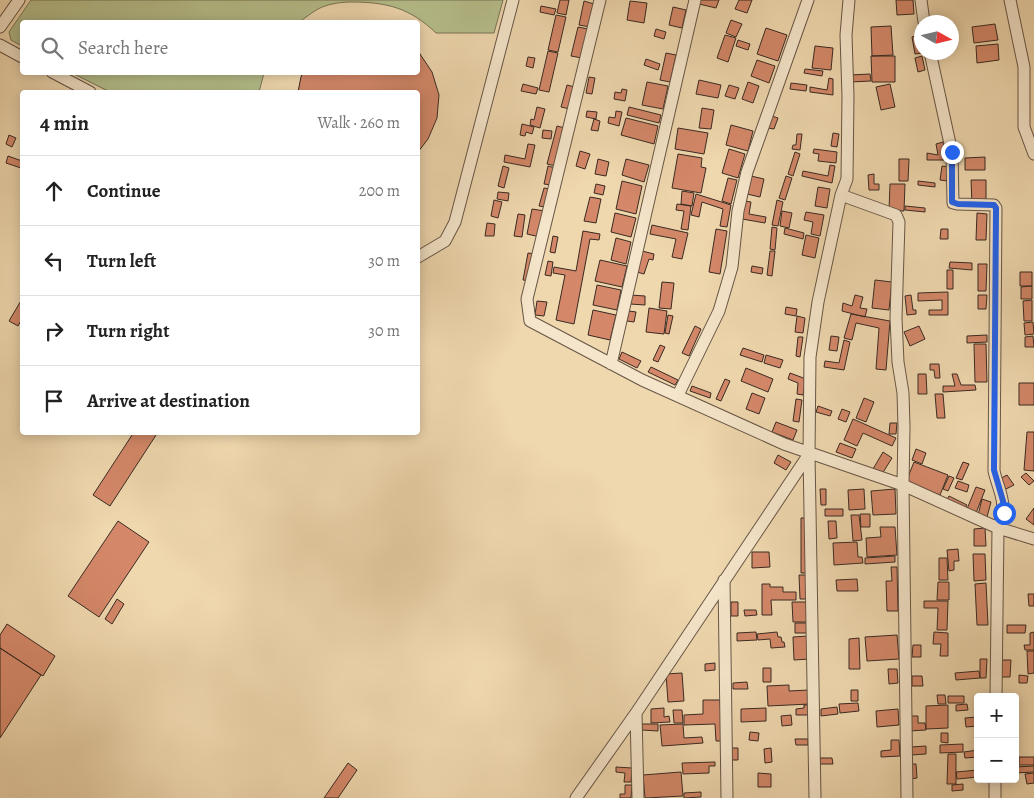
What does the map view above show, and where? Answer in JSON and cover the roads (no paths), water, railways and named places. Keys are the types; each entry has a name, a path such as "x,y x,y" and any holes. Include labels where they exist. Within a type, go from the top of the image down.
{"street":[{"path":"0,26 19,0"},
{"path":"420,256 445,242 455,222 512,0"},
{"path":"600,0 527,299 530,321 611,364 784,444 903,486 998,528 1034,539"},
{"path":"611,364 696,0"},
{"path":"678,395 719,310 732,267 738,211 747,172 808,0"},
{"path":"816,798 809,454 810,357 818,302 841,195 847,179 848,96 846,35 849,0"},
{"path":"921,0 923,15"},
{"path":"1010,0 1024,67 1024,127 1034,154"},
{"path":"0,45 20,56"},
{"path":"932,60 952,152 952,202 958,204 994,205 996,208 994,470 1003,501 1004,513 998,528 996,693"},
{"path":"58,75 86,90"},
{"path":"841,195 896,215 899,222 896,318 898,362 903,402 907,798"},
{"path":"576,798 636,713 809,454"},
{"path":"724,580 727,798"},
{"path":"636,713 638,798"},
{"path":"995,783 995,798"}]}
